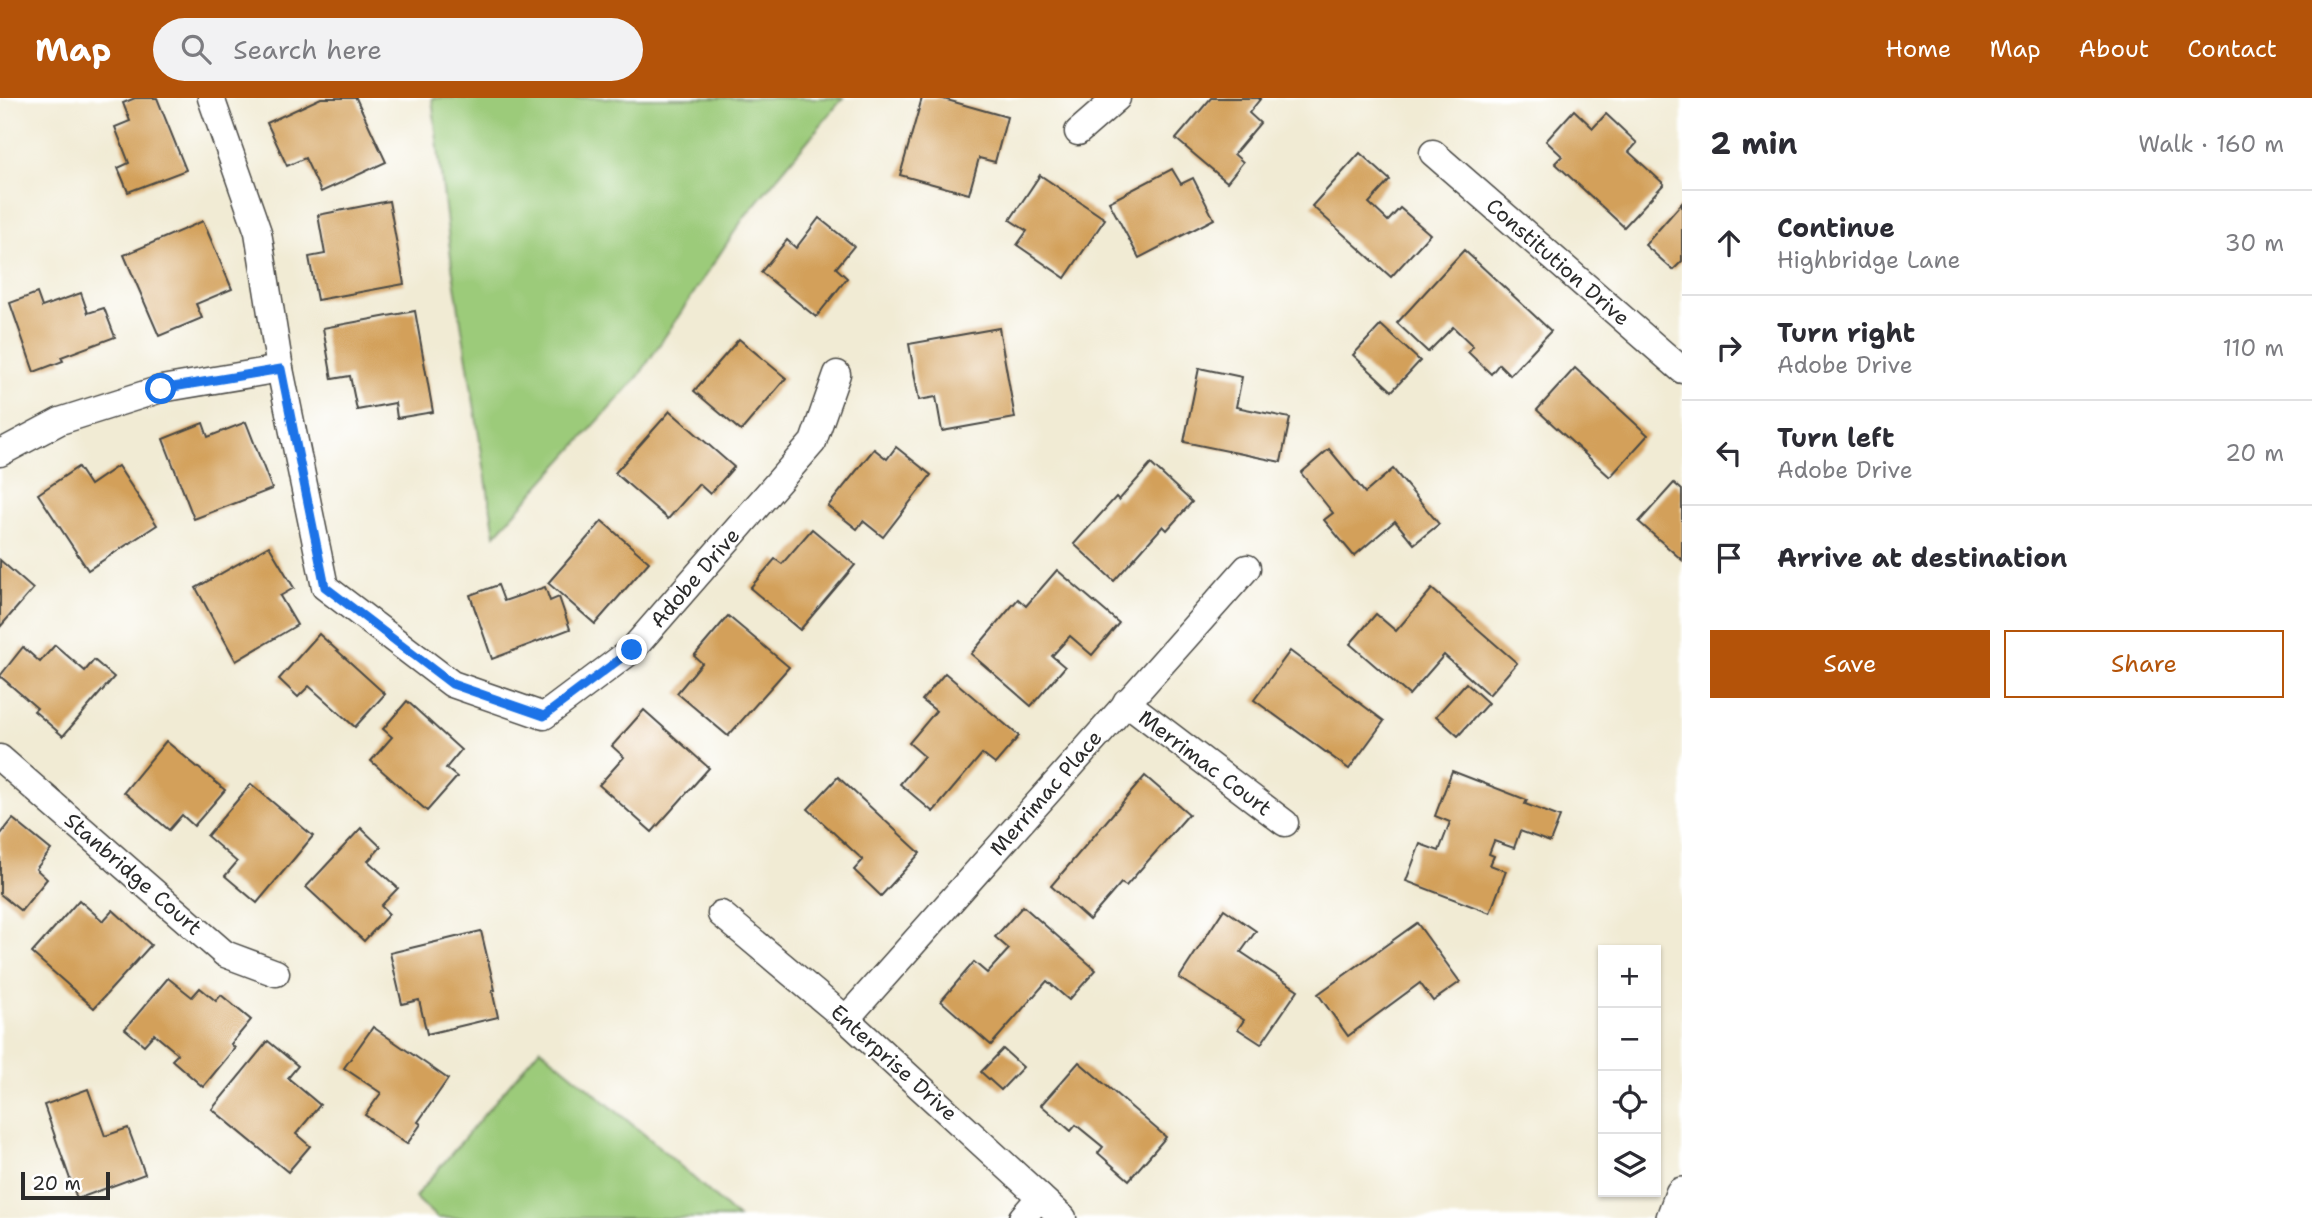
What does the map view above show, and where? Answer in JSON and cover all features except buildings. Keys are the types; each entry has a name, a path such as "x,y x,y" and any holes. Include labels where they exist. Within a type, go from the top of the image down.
{"street":[{"name":"Adobe Drive","path":"211,98 258,232 281,369 325,587 452,684 544,716 632,650 813,442 837,374"},
{"path":"1078,132 1117,98"},
{"name":"Constitution Drive","path":"1433,153 1682,370"},
{"path":"0,453 60,421 161,389 281,369"},
{"name":"Merrimac Place","path":"846,1018 1247,568"},
{"name":"Merrimac Court","path":"1126,702 1285,822"},
{"name":"Stanbridge Court","path":"0,758 225,954 276,973"},
{"name":"Enterprise Drive","path":"721,914 846,1018 1063,1218"},
{"path":"1673,1218 1682,1194"},
{"path":"1022,1218 1040,1197"}],"green space":[{"path":"432,98 843,98 745,216 638,377 495,535 452,266"},
{"path":"540,1048 657,1145 738,1218 437,1218 415,1197"}],"route":[{"path":"161,389 281,369 325,587 452,684 544,716 632,650"}]}
